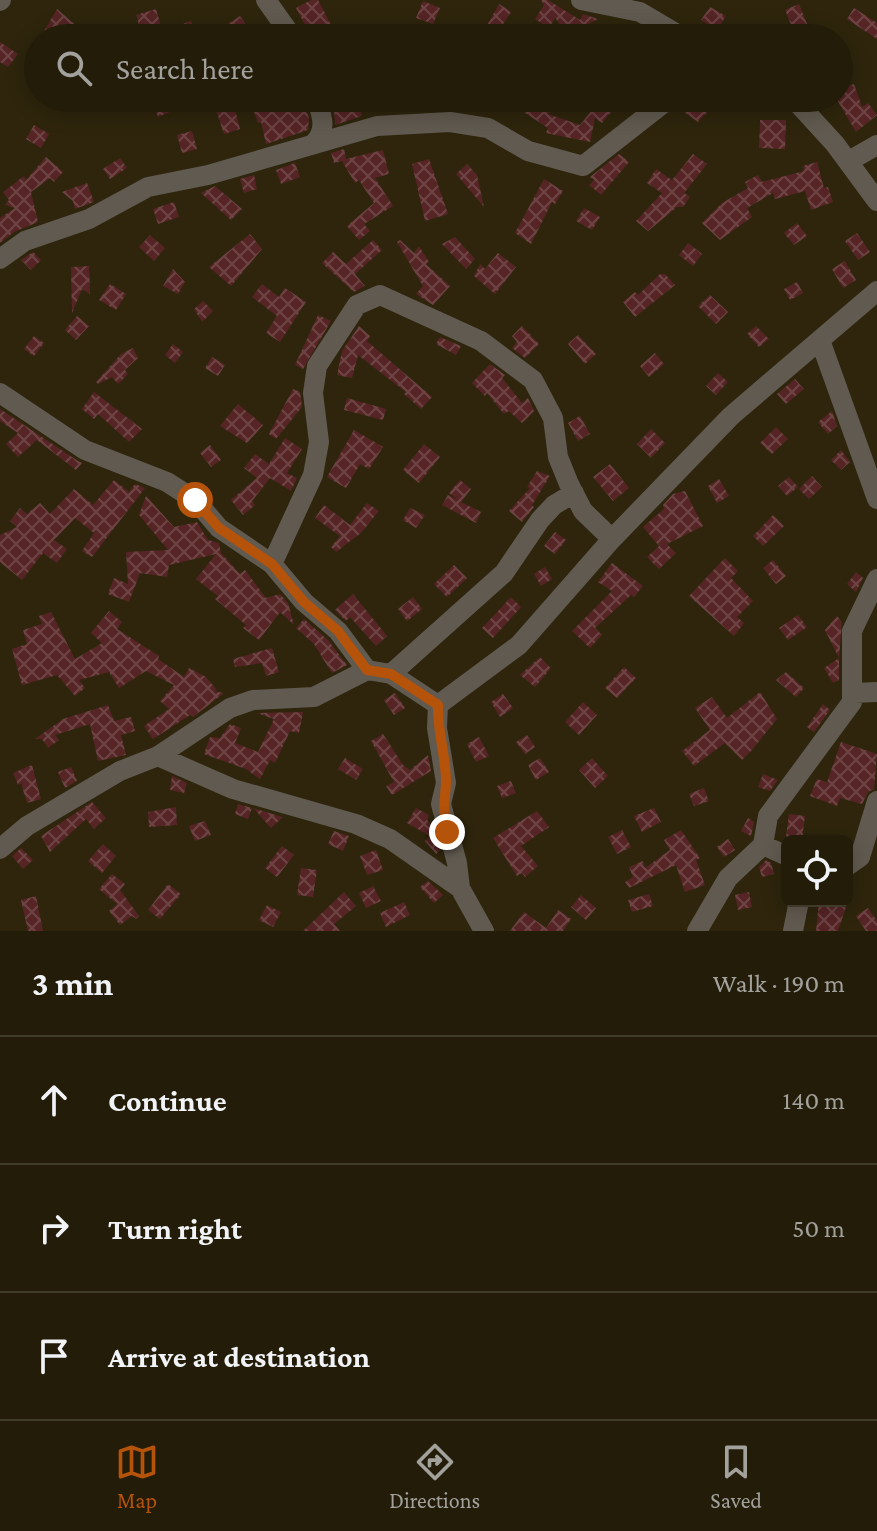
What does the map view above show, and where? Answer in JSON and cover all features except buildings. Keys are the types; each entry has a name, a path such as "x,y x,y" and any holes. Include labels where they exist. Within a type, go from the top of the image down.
{"street":[{"path":"266,0 283,24"},
{"path":"581,0 640,12 660,24"},
{"path":"315,142 321,136 323,121 320,112"},
{"path":"0,259 25,241 89,219 148,187 208,175 377,126 450,122 488,128 528,151 583,166 652,112"},
{"path":"805,112 849,161 877,201"},
{"path":"849,161 877,145"},
{"path":"438,705 519,645 612,539 731,416 877,291"},
{"path":"272,564 313,475 319,442 313,393 317,366 357,305 380,295 481,341 533,380 553,418 558,457 574,493 583,511 612,539"},
{"path":"820,340 877,499"},
{"path":"0,393 85,450 167,482 195,500 219,528 272,564 304,602 338,631 367,670"},
{"path":"391,674 504,573 540,520 554,505 574,493"},
{"path":"697,931 728,878 763,845 768,816 789,783 839,722 854,693 852,631 877,579"},
{"path":"0,849 27,826 120,771 158,756 230,708 253,700 314,697 367,670 391,674 438,705"},
{"path":"854,693 877,692"},
{"path":"438,705 437,728 446,783 441,804 457,863 460,888 484,931"},
{"path":"158,756 233,789 356,824 390,839 460,888"},
{"path":"853,862 860,857 877,801"},
{"path":"763,845 781,853"},
{"path":"793,931 798,907"}],"route":[{"path":"195,500 219,528 272,564 304,602 338,631 367,670 391,674 438,705 437,728 446,783 441,804 447,832"}]}
